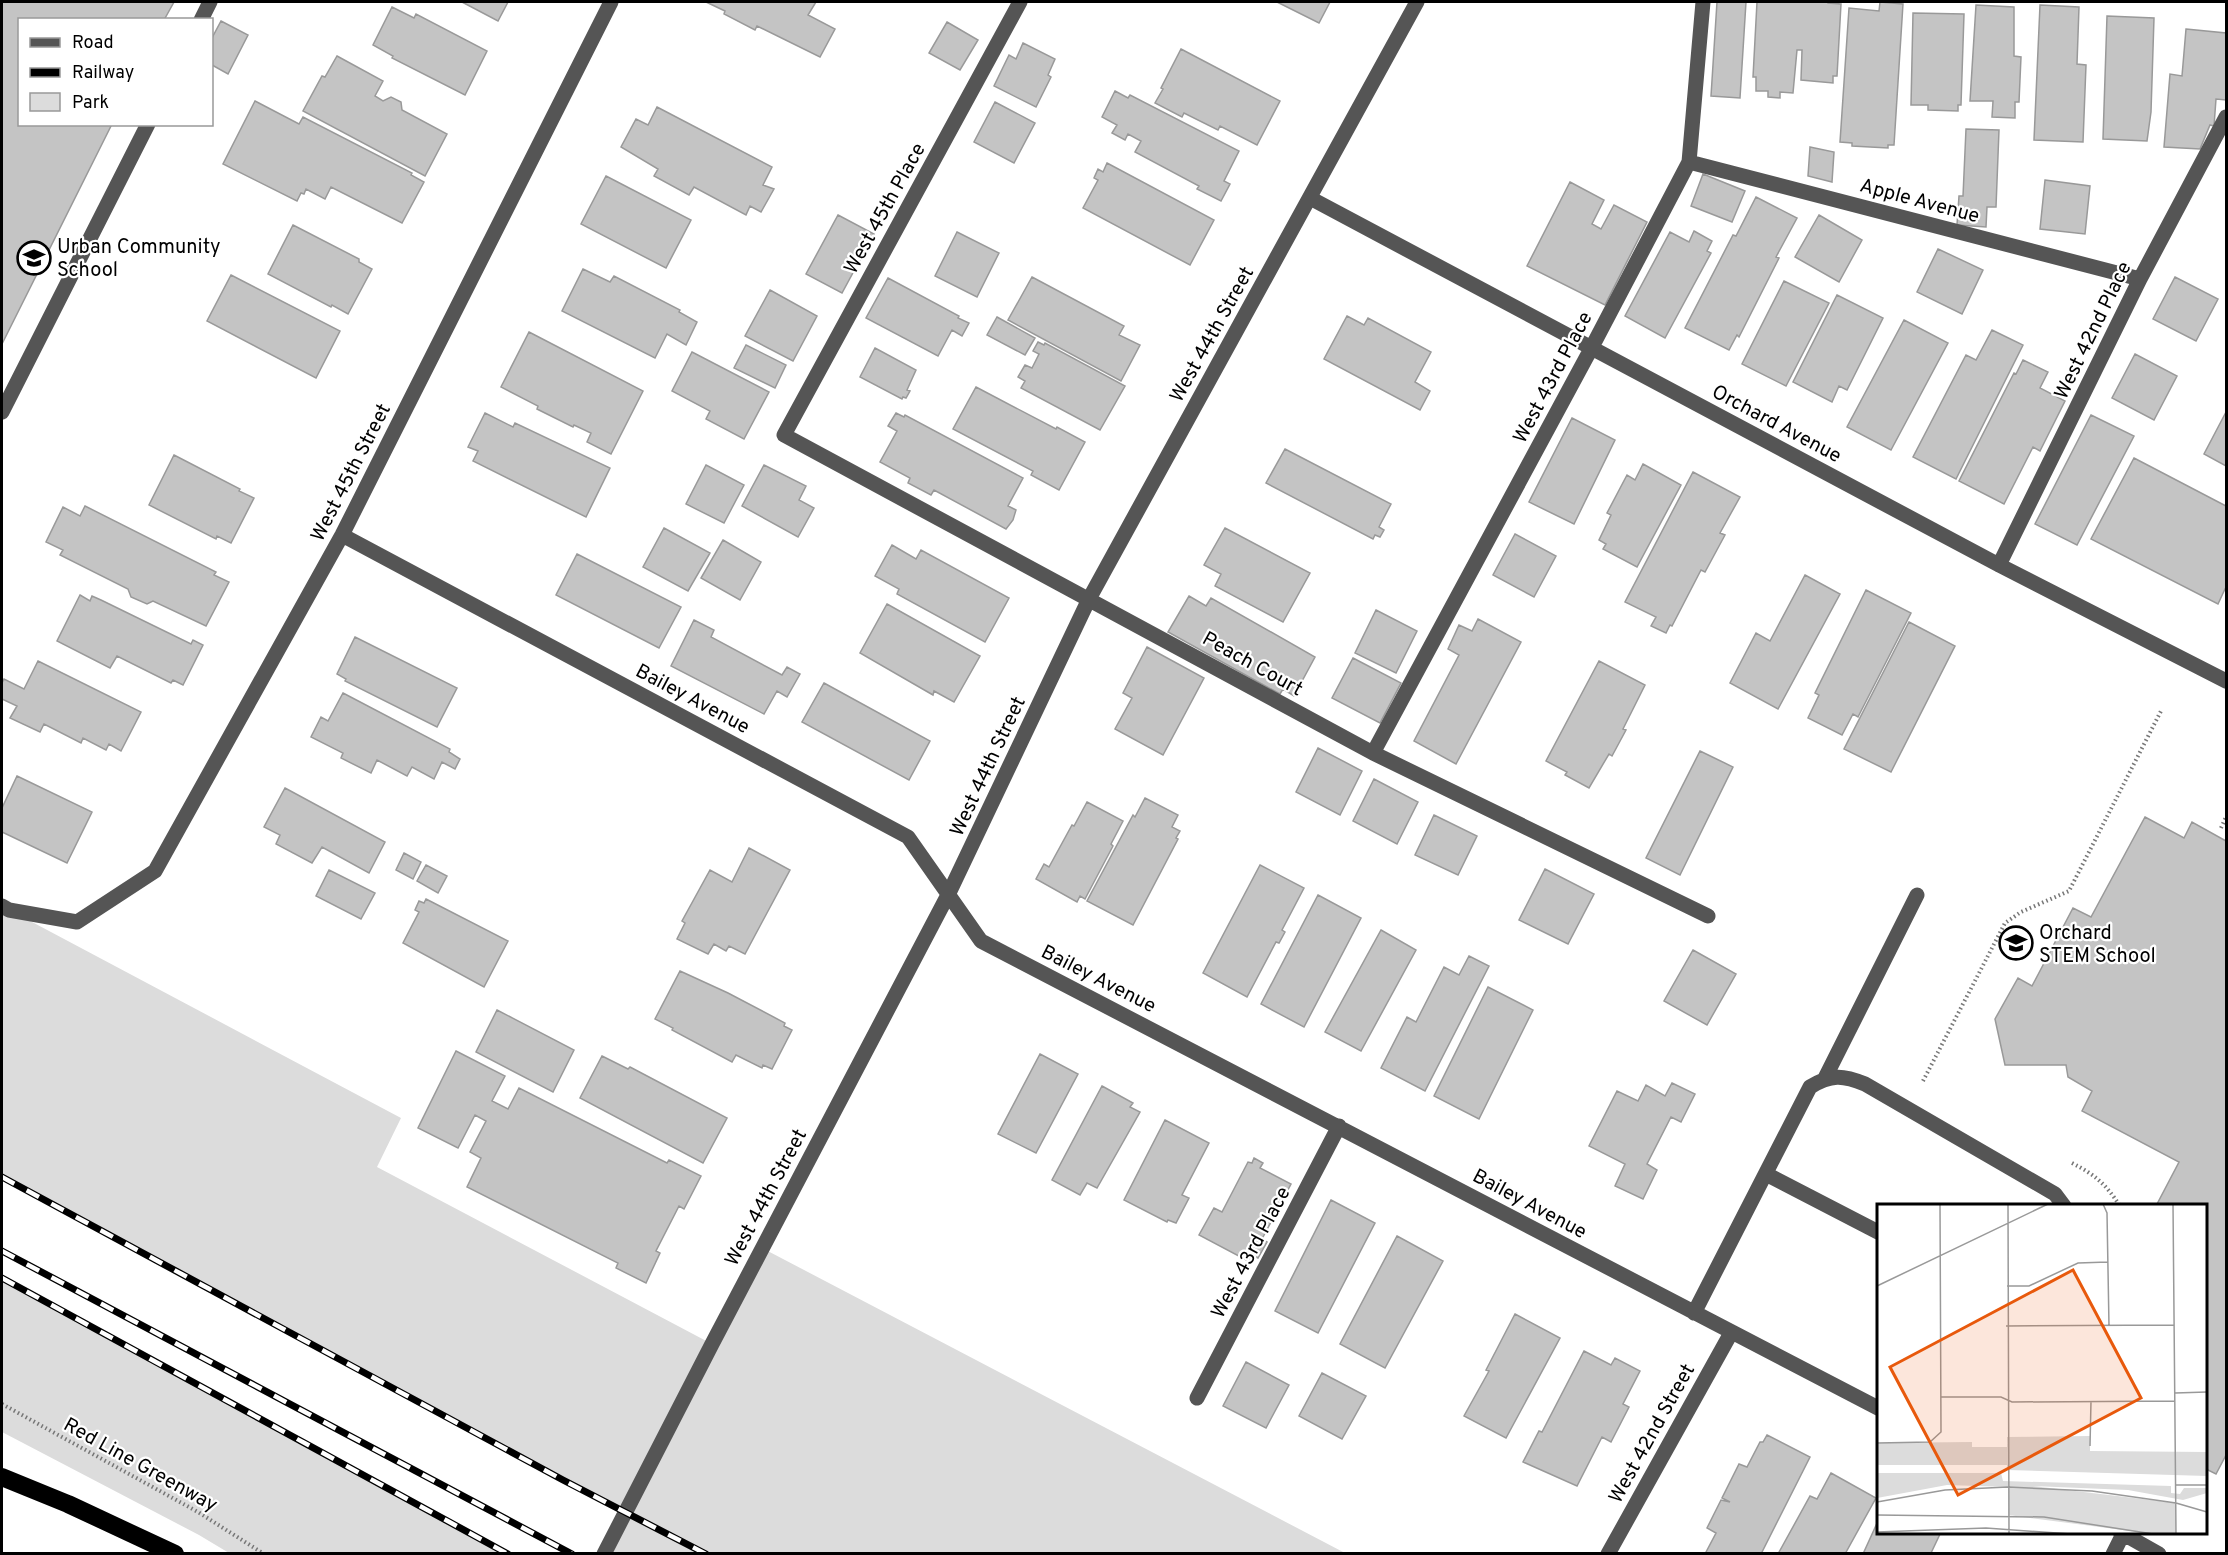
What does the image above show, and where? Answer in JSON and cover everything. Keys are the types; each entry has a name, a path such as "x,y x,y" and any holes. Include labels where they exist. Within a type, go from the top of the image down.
{"highway":[{"path":"2,1477 68,1504 175,1554"}],"street":[{"path":"202,18 210,2"},
{"name":"West 45th Street","path":"2,906 9,910 77,922 155,871 342,535 611,2"},
{"name":"West 45th Place","path":"784,435 1020,2"},
{"name":"West 44th Street","path":"604,1554 713,1341 949,893 1089,599 1417,2"},
{"name":"West 43rd Place","path":"1373,753 1689,162 1703,2"},
{"name":"West 42nd Place","path":"2000,565 2140,279 2226,117"},
{"path":"2,411 147,126"},
{"name":"Apple Avenue","path":"1689,162 2140,279"},
{"name":"Orchard Avenue","path":"1310,198 2000,565 2226,681"},
{"name":"Peach Court","path":"784,435 1373,753 1708,916"},
{"name":"Bailey Avenue","path":"342,535 909,837 981,941 1877,1407"},
{"path":"1825,1078 1917,895"},
{"path":"1694,1313 1810,1087 1825,1078 1848,1077 1865,1084 2055,1194 2062,1204"},
{"name":"West 43rd Place","path":"1197,1398 1340,1126"},
{"path":"1766,1174 1877,1231"},
{"name":"West 42nd Street","path":"1608,1554 1731,1333"},
{"path":"2113,1554 2121,1534"},
{"path":"2123,1534 2159,1554"}],"path":[{"path":"1922,1084 2005,923 2021,912 2069,891 2161,711"},
{"path":"2221,828 2226,817"},
{"path":"2063,1158 2093,1174 2109,1188 2119,1204"},
{"name":"Red Line Greenway","path":"2,1404 198,1512 264,1554"}],"green space":[{"path":"2,906 401,1118 377,1167 712,1344 762,1248 1345,1553 604,1553 624,1511 2,1177"},
{"path":"2,1278 508,1553 229,1553 2,1432"}],"building":[{"name":"Urban Community School","path":"2,2 174,2 165,18 18,18 18,126 111,126 2,344"},
{"path":"462,2 508,2 498,21"},
{"path":"706,2 816,2 808,15 835,29 820,57 757,26 755,30"},
{"path":"1277,2 1330,2 1319,23"},
{"path":"1717,2 1746,2 1740,98 1711,96"},
{"path":"1757,2 1841,4 1837,76 1833,76 1833,83 1801,80 1802,50 1797,50 1793,93 1780,92 1780,98 1768,97 1768,91 1756,91 1756,77 1753,77"},
{"path":"1880,2 1903,4 1894,145 1888,145 1888,148 1852,146 1852,143 1840,142 1849,8 1879,11"},
{"path":"1976,5 2014,7 2014,56 2021,57 2019,102 2015,102 2015,118 1992,117 1993,101 1970,101"},
{"path":"2040,5 2079,7 2077,64 2086,65 2083,142 2034,140"},
{"path":"392,7 414,18 416,14 487,51 465,95 392,58 393,56 373,45"},
{"path":"1913,13 1964,14 1961,105 1958,105 1958,111 1928,110 1928,105 1911,105"},
{"path":"2107,16 2154,18 2151,112 2147,141 2103,139"},
{"path":"221,21 248,35 228,74 213,66 213,36"},
{"path":"947,22 978,40 960,70 929,53"},
{"path":"2186,29 2226,33 2226,100 2216,99 2214,126 2210,125 2200,149 2164,147 2170,74 2182,76"},
{"path":"1023,43 1055,59 1048,75 1051,77 1036,107 994,86 1009,55 1016,59"},
{"path":"1181,49 1280,101 1257,145 1220,126 1218,130 1184,113 1182,117 1155,103"},
{"path":"337,56 383,81 375,96 383,101 391,97 401,102 402,110 447,134 425,176 303,111 322,76 325,77"},
{"path":"1115,91 1128,98 1130,95 1239,151 1224,181 1230,184 1221,201 1197,189 1199,186 1135,152 1141,141 1128,134 1125,140 1112,133 1117,125 1102,117"},
{"path":"255,101 299,124 303,117 412,173 411,175 424,182 402,223 331,187 325,199 306,189 297,201 223,164"},
{"path":"995,102 1035,123 1014,163 974,142"},
{"path":"657,107 772,167 763,185 774,189 761,212 750,206 746,215 694,187 689,195 654,176 658,169 621,147 636,119 648,125"},
{"path":"1966,129 1999,130 1996,207 1987,207 1986,227 1957,225 1959,196 1963,196"},
{"path":"1810,147 1834,152 1832,182 1808,176"},
{"path":"1107,163 1214,220 1190,265 1083,208 1098,180 1094,178 1098,169 1103,172"},
{"path":"1703,174 1745,191 1732,222 1691,206"},
{"path":"606,176 691,220 666,268 581,224"},
{"path":"2045,180 2090,186 2085,234 2040,229"},
{"path":"1570,182 1604,200 1592,224 1601,229 1614,205 1647,222 1605,305 1527,266"},
{"path":"1756,197 1797,218 1739,337 1737,335 1729,350 1685,328 1733,235 1736,236"},
{"path":"838,215 874,234 842,293 806,274"},
{"path":"1819,215 1862,240 1839,282 1795,257"},
{"path":"293,225 359,259 359,262 372,269 348,314 268,274"},
{"path":"1694,231 1712,241 1707,251 1711,253 1665,338 1625,316 1670,232 1689,242"},
{"path":"957,232 999,253 977,297 935,276"},
{"path":"1938,249 1983,270 1962,314 1917,292"},
{"path":"583,269 610,282 614,276 680,310 679,312 697,322 686,345 667,334 655,358 562,311"},
{"path":"231,275 340,331 316,378 207,321"},
{"path":"1032,277 1124,326 1119,335 1140,345 1121,381 1008,320"},
{"path":"2175,277 2218,299 2196,341 2153,319"},
{"path":"888,278 969,323 962,336 952,330 938,356 866,318"},
{"path":"1784,281 1829,303 1786,386 1742,364"},
{"path":"770,290 817,316 793,361 745,336"},
{"path":"1837,295 1883,318 1847,390 1839,386 1832,402 1793,382"},
{"path":"1347,316 1364,325 1368,318 1431,352 1415,382 1430,391 1420,410 1324,359"},
{"path":"997,317 1035,338 1025,355 987,335"},
{"path":"1904,320 1948,343 1891,450 1847,427"},
{"path":"1992,330 2023,345 1956,479 1913,457 1966,355 1976,360"},
{"path":"529,332 643,391 611,454 587,442 591,433 574,425 573,427 537,409 538,406 501,387"},
{"path":"1038,342 1044,345 1045,343 1125,386 1100,430 1021,388 1025,381 1018,377 1025,365 1032,368 1039,354 1033,351"},
{"path":"746,345 786,365 775,388 734,368"},
{"path":"875,348 916,370 906,398 902,399 860,377"},
{"path":"692,352 769,392 744,439 706,419 710,411 672,391"},
{"path":"2135,354 2177,376 2154,420 2112,398"},
{"path":"2023,360 2048,372 2040,388 2065,401 2040,451 2033,447 2004,504 1959,481 2014,373 2016,374"},
{"path":"976,387 1085,442 1059,490 1031,475 1033,471 953,429"},
{"path":"2226,412 2226,466 2204,454"},
{"path":"485,413 513,427 515,423 610,468 586,517 473,461 478,451 468,447"},
{"path":"896,413 904,417 905,415 1023,478 1008,506 1016,510 1013,520 1006,529 934,490 931,495 908,483 910,478 880,462 897,431 888,426"},
{"path":"2091,415 2134,436 2077,545 2035,524"},
{"path":"1572,418 1615,440 1574,524 1529,502"},
{"path":"1285,449 1391,504 1379,527 1384,530 1380,537 1375,535 1373,539 1266,483"},
{"path":"174,455 254,498 231,543 217,536 216,539 149,505"},
{"path":"2134,458 2226,506 2226,590 2218,604 2091,539"},
{"path":"1643,464 1681,485 1637,567 1603,549 1606,544 1599,540 1611,515 1607,513 1627,475 1635,480"},
{"path":"706,465 744,485 724,523 686,504"},
{"path":"764,465 806,486 799,500 814,508 798,537 742,506"},
{"path":"1693,472 1740,497 1720,533 1725,535 1705,572 1701,570 1672,626 1670,625 1666,633 1651,626 1656,617 1625,602"},
{"path":"85,506 216,572 214,575 229,582 206,626 153,601 147,604 131,597 128,589 60,555 63,550 46,542 63,507 80,516"},
{"path":"664,528 710,553 688,591 643,567"},
{"path":"1225,528 1310,573 1283,622 1215,586 1221,574 1204,565"},
{"path":"1515,534 1556,556 1534,597 1493,575"},
{"path":"723,540 761,562 740,600 701,578"},
{"path":"892,545 916,559 921,550 1009,598 985,642 897,594 899,589 875,576"},
{"path":"577,554 681,607 659,648 556,595"},
{"path":"1805,575 1840,594 1778,709 1730,683 1756,633 1770,641"},
{"path":"1866,590 1911,613 1858,717 1853,714 1842,735 1808,718 1819,695 1815,693"},
{"path":"80,595 90,601 92,596 191,644 193,640 203,645 183,685 173,680 171,683 117,656 110,668 57,641"},
{"path":"1189,596 1206,606 1211,598 1315,657 1294,696 1283,689 1280,694 1168,632"},
{"path":"887,604 980,656 954,702 934,691 933,695 860,653"},
{"path":"1376,610 1417,631 1396,673 1355,653"},
{"path":"1478,619 1521,642 1456,764 1414,741 1459,655 1448,649 1459,625 1472,631"},
{"path":"694,620 714,630 711,637 782,675 787,667 800,674 787,697 777,691 764,714 671,666"},
{"path":"1909,622 1955,646 1891,772 1844,749"},
{"path":"355,637 457,688 437,727 345,681 346,679 337,674"},
{"path":"1147,647 1204,678 1163,755 1115,729 1132,698 1123,693"},
{"path":"1353,658 1401,683 1380,723 1332,698"},
{"path":"38,661 141,712 121,751 109,744 106,750 83,738 81,743 44,724 40,732 10,718 17,706 2,699 2,683 4,679 24,689"},
{"path":"1599,661 1645,685 1612,756 1609,754 1589,788 1565,775 1567,772 1546,761"},
{"path":"824,683 930,741 909,780 802,722"},
{"path":"343,693 450,749 449,752 460,759 455,769 442,762 434,779 412,767 407,776 377,760 371,773 341,758 343,753 311,737 321,717 328,721"},
{"path":"1318,748 1362,771 1340,815 1296,792"},
{"path":"1700,751 1733,767 1680,875 1646,858"},
{"path":"17,776 92,812 67,863 2,832 2,808"},
{"path":"1374,779 1418,802 1397,844 1353,821"},
{"path":"285,788 385,842 369,873 322,847 312,863 276,844 280,835 264,827"},
{"path":"1145,798 1178,815 1172,827 1180,831 1133,925 1087,901 1133,815 1135,817"},
{"path":"1087,802 1123,821 1111,844 1113,846 1085,899 1080,896 1077,902 1036,879 1044,864 1049,867"},
{"path":"1434,815 1477,836 1458,875 1415,855"},
{"path":"2145,817 2184,838 2192,822 2226,841 2226,1455 2216,1474 2207,1470 2207,1204 2157,1204 2179,1162 2082,1111 2092,1091 2068,1077 2066,1065 2005,1065 1995,1019 2018,978 2032,986 2073,908 2091,917"},
{"path":"749,848 790,870 745,954 729,946 726,951 714,944 708,954 677,939 685,923 682,921 710,870 732,882"},
{"path":"404,853 421,862 413,879 396,870"},
{"path":"426,865 447,876 438,893 417,881"},
{"path":"1260,865 1304,888 1282,930 1285,932 1279,943 1276,942 1247,997 1203,973"},
{"path":"1545,869 1594,894 1568,944 1519,920"},
{"path":"329,870 375,893 361,919 316,896"},
{"path":"1318,895 1361,918 1304,1027 1261,1004"},
{"path":"426,899 508,941 484,987 403,943 419,912 415,910 419,901 424,903"},
{"path":"1381,930 1416,950 1361,1051 1325,1032"},
{"path":"1693,950 1736,974 1707,1025 1664,1001"},
{"path":"1469,956 1489,966 1425,1091 1381,1068 1407,1017 1416,1022 1444,967 1459,975"},
{"path":"680,971 785,1023 784,1026 792,1030 772,1069 763,1065 762,1068 736,1055 732,1062 655,1019"},
{"path":"1488,987 1533,1010 1479,1119 1434,1096"},
{"path":"497,1010 574,1050 553,1092 476,1052"},
{"path":"456,1051 505,1076 492,1101 508,1109 519,1088 667,1163 669,1160 701,1176 684,1209 679,1206 656,1251 660,1253 646,1283 616,1268 618,1263 467,1187 481,1158 470,1152 486,1121 475,1115 458,1148 418,1128"},
{"path":"1040,1054 1078,1074 1036,1153 998,1134"},
{"path":"602,1056 628,1069 630,1067 727,1118 703,1163 580,1098"},
{"path":"1672,1083 1695,1094 1681,1122 1671,1117 1647,1164 1657,1170 1643,1199 1615,1186 1625,1164 1589,1146 1617,1091 1638,1101 1646,1085 1665,1096"},
{"path":"1102,1086 1133,1103 1130,1107 1140,1112 1097,1188 1087,1183 1080,1195 1052,1180"},
{"path":"1165,1120 1209,1143 1182,1195 1189,1198 1176,1223 1168,1220 1167,1222 1124,1200"},
{"path":"1254,1158 1263,1163 1260,1168 1291,1184 1262,1239 1267,1242 1258,1258 1253,1256 1250,1262 1199,1235 1214,1208 1222,1212 1248,1162 1252,1163"},
{"path":"1331,1200 1375,1223 1318,1333 1275,1311"},
{"path":"1397,1236 1443,1261 1385,1368 1340,1344"},
{"path":"1515,1314 1560,1338 1506,1438 1464,1416 1489,1371 1486,1370"},
{"path":"1584,1351 1611,1365 1615,1358 1640,1371 1623,1404 1629,1407 1611,1442 1602,1437 1577,1486 1523,1462 1539,1431 1542,1432"},
{"path":"1246,1362 1289,1385 1266,1428 1223,1406"},
{"path":"1322,1373 1366,1396 1342,1439 1299,1416"},
{"path":"1767,1435 1810,1457 1761,1554 1705,1554 1716,1533 1707,1528 1721,1500 1730,1502 1722,1498 1739,1464 1747,1467 1760,1442 1763,1442"},
{"path":"1831,1473 1876,1498 1845,1554 1778,1554 1810,1496 1817,1499"},
{"path":"1877,1523 1877,1534 1940,1534 1931,1553 1863,1554"}],"railway":[{"path":"2,1177 563,1480 706,1554"},
{"path":"2,1251 572,1554"},
{"path":"2,1278 508,1554"}],"place":[{"name":"Urban Community School","path":"34,258"},
{"name":"Orchard STEM School","path":"2016,943"}]}
